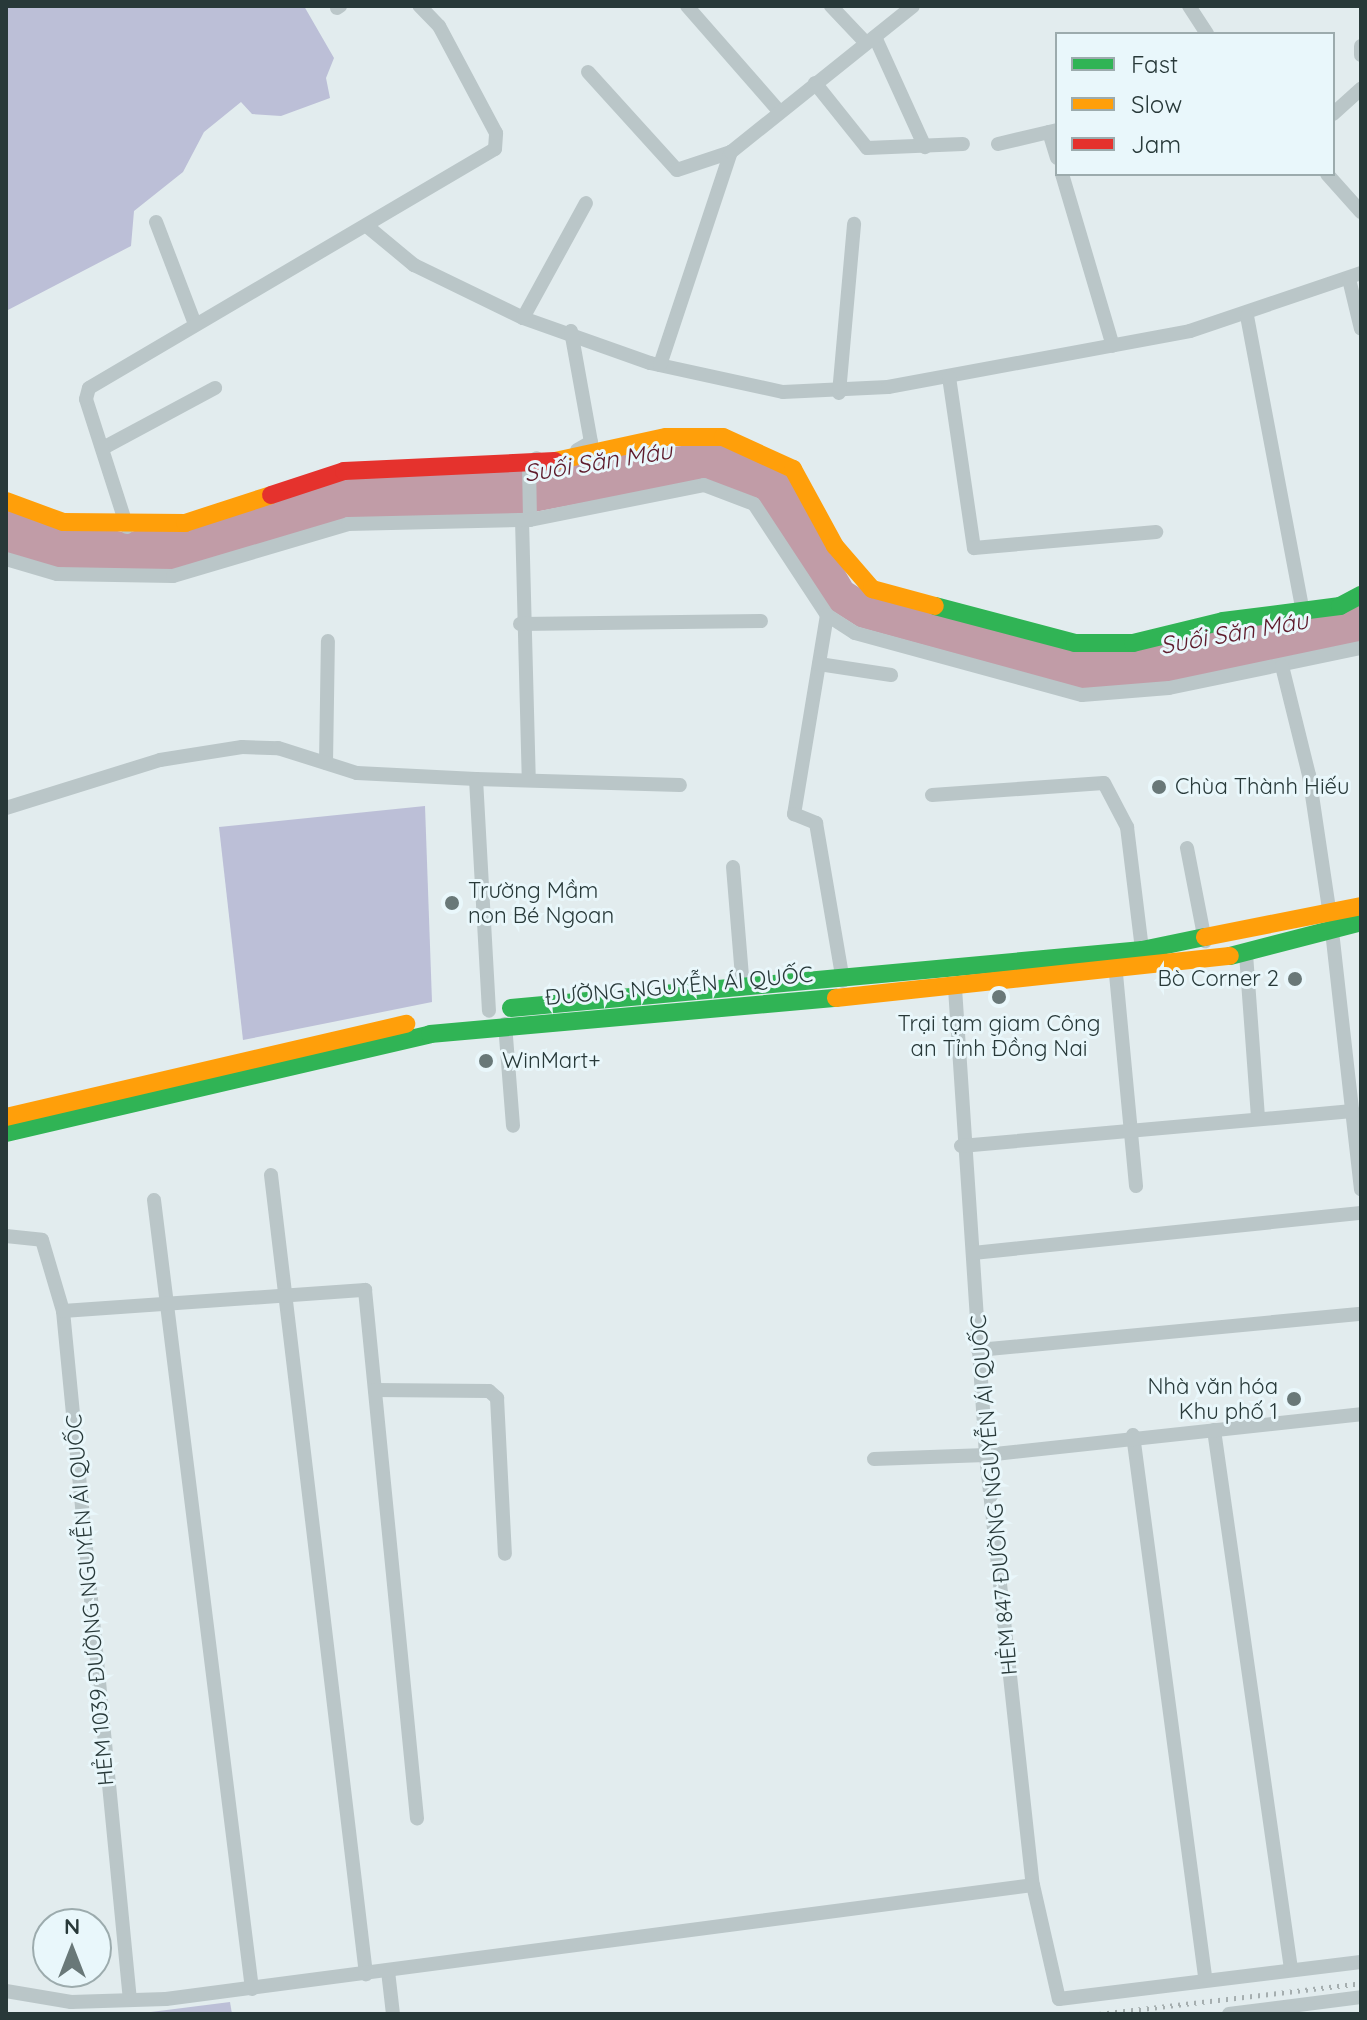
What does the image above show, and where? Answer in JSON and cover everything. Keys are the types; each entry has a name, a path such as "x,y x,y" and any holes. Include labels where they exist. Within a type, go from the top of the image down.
{"main road":[{"path":"6,501 63,522 127,527 211,517 344,471 529,463 666,437 723,437 793,469 842,557 872,589 1075,643 1133,643 1223,621 1303,613 1361,595"},
{"name":"ĐƯỜNG NGUYỄN ÁI QUỐC","path":"6,1133 497,1018 955,988 1116,974 1246,954 1331,923 1361,906"},
{"name":"ĐƯỜNG NGUYỄN ÁI QUỐC","path":"6,1117 338,1037 743,989 1142,950 1331,923 1361,922"}],"street":[{"path":"127,527 105,447 86,399 89,388 195,324 368,227 498,143 439,26 420,6"},
{"path":"687,6 779,111"},
{"path":"831,6 870,40 925,147"},
{"path":"588,72 677,170 731,152 913,6"},
{"path":"1189,6 1206,32"},
{"path":"1361,46 1361,55"},
{"path":"815,83 867,148 963,144"},
{"path":"1335,112 1361,89"},
{"path":"998,144 1053,131"},
{"path":"660,365 731,152"},
{"path":"1063,176 1113,346"},
{"path":"1329,176 1361,212"},
{"path":"523,318 586,203"},
{"path":"156,222 195,324"},
{"path":"839,393 854,224"},
{"path":"368,227 414,265 523,318 571,331 660,365 783,392 839,393 949,377 1113,346 1247,316 1355,276 1361,329"},
{"path":"1247,316 1303,613"},
{"path":"529,779 520,624 529,463 590,446 586,385 571,331"},
{"path":"949,377 974,548 1156,532"},
{"path":"105,447 215,388"},
{"path":"6,559 57,574 173,576 348,524 526,520 670,487 733,491 754,504 827,615 855,633 1082,695 1115,696 1282,666 1361,648"},
{"path":"827,615 794,814 816,823 843,981"},
{"path":"520,624 761,621"},
{"path":"326,763 328,641"},
{"path":"819,664 891,675"},
{"path":"1282,666 1309,775 1331,923 1361,1189"},
{"path":"6,808 217,750 278,748 372,775 680,785"},
{"path":"476,779 497,1018 513,1126"},
{"path":"932,795 1104,783 1127,827 1142,950"},
{"path":"1187,848 1205,941"},
{"path":"733,867 743,989"},
{"path":"1246,954 1258,1117"},
{"path":"1116,974 1136,1186"},
{"name":"HẺM 847 ĐƯỜNG NGUYỄN ÁI QUỐC","path":"955,988 961,1146 973,1253 986,1455 1033,1885 1059,1999 1205,1976"},
{"path":"961,1146 1258,1117 1352,1111"},
{"path":"271,1175 366,1974"},
{"path":"154,1200 252,1989"},
{"path":"973,1253 1361,1213"},
{"name":"HẺM 1039 ĐƯỜNG NGUYỄN ÁI QUỐC","path":"6,1236 42,1240 63,1311 130,2000"},
{"path":"63,1311 365,1290 417,1818"},
{"path":"978,1350 1361,1314"},
{"path":"375,1390 489,1391 497,1398 505,1554"},
{"path":"874,1459 986,1455 1133,1435 1214,1430 1361,1414"},
{"path":"1214,1430 1291,1969"},
{"path":"1133,1435 1205,1976 1361,1962"},
{"path":"6,1991 71,2002 252,1989 1033,1885"},
{"path":"388,1971 393,2014"},
{"path":"1229,2014 1361,1997"}],"shaded area":[{"path":"6,6 304,6 334,58 326,78 330,98 281,116 252,114 241,102 204,132 183,172 134,211 131,246 6,311"},
{"path":"425,806 432,1002 243,1040 219,827"},
{"path":"230,2002 232,2014 135,2014"}],"water":[{"name":"Suối Săn Máu","path":"722,442 788,474 852,583 869,594 1078,650 1361,602 1361,642 1169,682 1082,689 858,627 831,610 758,499 705,480 524,514 348,518 173,570 57,568 6,553 6,508 127,533 319,482"}],"railway":[{"path":"1099,2014 1361,1983"}],"traffic: fast":[{"path":"935,606 1075,643 1133,643 1223,621 1340,606 1361,595"},
{"path":"1230,956 1361,922"},
{"path":"511,1008 1142,950 1205,937"},
{"path":"6,1133 430,1034 836,998"}],"traffic: slow":[{"path":"555,461 666,437 723,437 793,469 835,546 872,589 935,606"},
{"path":"6,501 63,522 185,523 271,495"},
{"path":"1205,937 1361,906"},
{"path":"836,998 1230,956"},
{"path":"6,1117 406,1024"}],"traffic: jam":[{"path":"271,495 344,471 555,461"}],"place":[{"name":"Chùa Thành Hiếu","path":"1159,787"},
{"name":"Trường Mầm non Bé Ngoan","path":"452,903"},
{"name":"Bò Corner 2","path":"1295,979"},
{"name":"Trại tạm giam Công an Tỉnh Đồng Nai","path":"999,997"},
{"name":"WinMart+","path":"486,1061"},
{"name":"Nhà văn hóa Khu phố 1","path":"1294,1399"}]}
